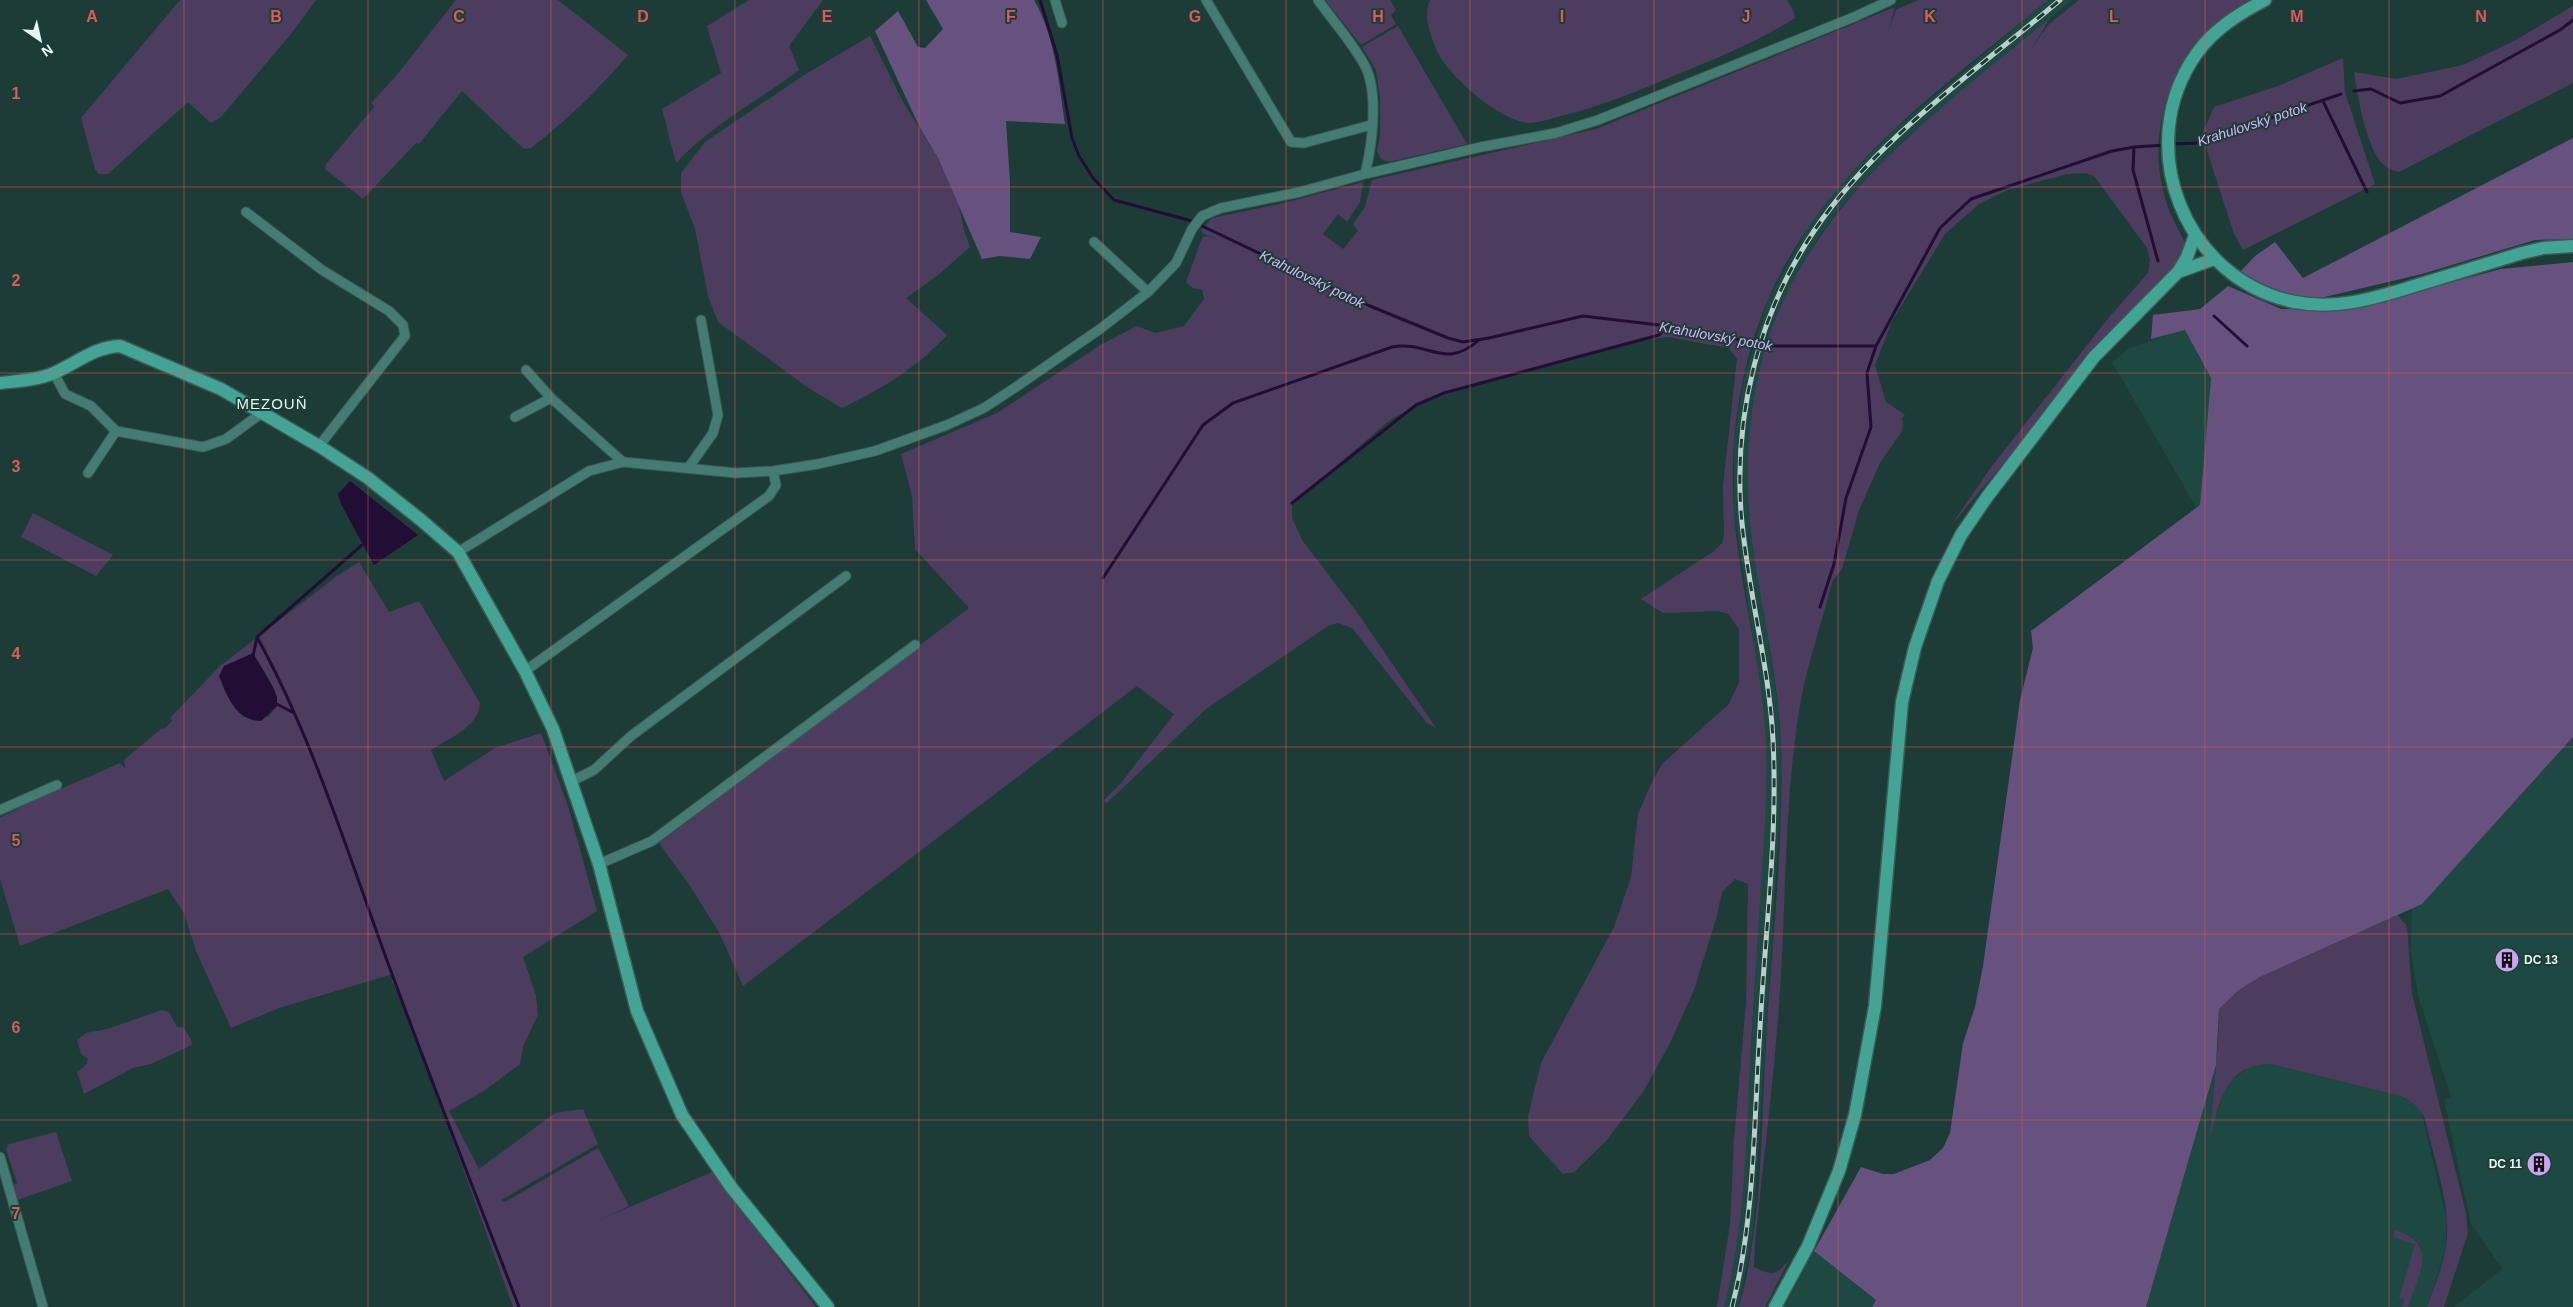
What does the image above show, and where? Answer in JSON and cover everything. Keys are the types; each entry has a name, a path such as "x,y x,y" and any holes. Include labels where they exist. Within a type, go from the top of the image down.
{"street":[{"path":"1056,0 1062,23"},
{"path":"1206,0 1292,142 1304,143 1371,125"},
{"path":"1318,0 1366,67 1370,82 1371,151 1365,174"},
{"path":"458,552 589,470 623,462 736,473 773,471 818,464 875,451 947,425 984,408 1100,329 1148,292 1176,263 1192,229 1202,216 1221,208 1300,192 1365,174 1481,147 1556,133 1598,120 1854,17 1890,0"},
{"path":"2265,0 2236,16 2220,29 2197,54 2188,69 2175,101 2168,135 2167,152 2175,195 2195,235 2225,270 2242,282 2275,298 2317,306 2339,305 2383,295 2522,253 2543,248 2573,246"},
{"path":"246,212 322,270 389,310 403,325 404,336 320,446"},
{"path":"1776,1307 1808,1246 1839,1171 1856,1115 1875,1006 1902,702 1914,647 1938,581 1961,535 1982,505 2094,357 2178,272 2187,257 2195,235"},
{"path":"1094,242 1148,292"},
{"path":"2178,272 2214,259"},
{"path":"689,468 713,433 718,415 701,320"},
{"path":"0,383 36,378 54,373 89,353 106,346 120,346 221,389 320,446 368,478 458,552 526,671 553,729 599,864 637,1011 682,1115 731,1187 828,1307"},
{"path":"526,370 551,398 623,462"},
{"path":"54,373 65,394 91,406 116,431 203,447 226,439 263,412"},
{"path":"515,417 551,398"},
{"path":"88,473 116,431"},
{"path":"526,671 769,496 776,486 773,471"},
{"path":"572,781 594,770 631,736 846,576"},
{"path":"599,864 652,841 915,645"},
{"path":"0,810 57,785"},
{"path":"0,1157 43,1307"}],"shaded area":[{"path":"180,0 316,0 291,34 221,117 211,123 188,102 108,174 99,174 95,169 81,118"},
{"path":"456,0 558,0 628,55 582,104 531,148 524,149 462,91 419,144 416,143 363,199 325,169 326,164 374,107 371,103 396,76"},
{"path":"749,0 823,0 789,46 799,70 705,136 676,163 662,109 721,73 707,26"},
{"path":"926,0 1034,0 1041,14 1055,60 1065,124 1006,121 1010,182 1010,232 1041,237 1030,259 1000,256 982,259 938,158 920,128 875,31 898,11 918,47 925,48 943,29"},
{"path":"1325,0 1390,0 1396,10 1391,15 1396,24 1361,45"},
{"path":"1430,0 1787,0 1795,18 1738,49 1633,92 1573,113 1540,122 1527,123 1501,113 1480,99 1445,64 1437,51 1430,33 1427,15"},
{"path":"1918,0 2048,0 1933,94 1862,162 1830,199 1801,239 1776,282 1754,337 1746,366 1740,395 1733,454 1734,513 1741,570 1764,712 1767,757 1745,1169 1738,1239 1724,1307 1717,1307 1730,1224 1734,1140 1746,1003 1748,884 1735,879 1722,892 1716,919 1694,990 1669,1045 1643,1092 1607,1140 1574,1172 1563,1174 1529,1136 1528,1116 1541,1063 1614,927 1631,877 1638,814 1652,782 1662,764 1729,704 1739,682 1739,629 1728,614 1718,611 1663,613 1641,599 1714,551 1722,543 1724,536 1723,486 1737,359 1729,348 1669,337 1639,340 1554,365 1492,379 1421,403 1390,420 1292,504 1292,518 1302,540 1359,615 1436,728 1427,723 1352,628 1338,623 1328,626 1206,709 1107,803 1103,801 1121,783 1174,714 1137,686 743,986 719,932 690,886 659,843 969,608 915,549 912,496 901,454 997,413 1102,344 1137,326 1155,333 1184,326 1204,299 1202,290 1193,288 1186,282 1202,238 1207,236 1221,241 1202,233 1201,230 1212,218 1284,203 1363,182 1360,202 1347,222 1338,214 1323,234 1343,249 1358,231 1353,224 1365,207 1372,180 1596,129 1895,7 1888,32 1896,10"},
{"path":"2048,0 2072,0 1903,141 1841,207 1820,235 1790,287 1769,340 1758,384 1749,444 1749,511 1778,706 1781,743 1780,816 1753,1233 1739,1307 1724,1307 1733,1267 1742,1196 1765,815 1766,743 1763,707 1734,512 1734,442 1743,381 1768,300 1808,227 1829,198 1848,175 1894,130"},
{"path":"2079,0 2249,0 2225,17 2186,60 2173,85 2164,112 2159,140 2159,169 2167,205 2189,250 2064,391 1950,527 1992,466 2110,316 2148,273 2150,260 2147,248 2094,176 2085,173 2067,174 2007,190 1979,204 1945,234 1892,321 1875,365 1886,402 1905,415 1901,419 1903,421 1902,431 1880,463 1859,510 1842,569 1832,582 1804,684 1794,750 1788,814 1779,1008 1754,1267 1766,1272 1775,1273 1790,1258 1765,1307 1739,1307 1753,1241 1760,1174 1766,1040 1781,817 1779,718 1773,667 1752,540 1749,508 1749,443 1752,410 1766,346 1777,315 1791,285 1815,244 1843,206 1874,171 1941,108 2050,18 2031,50 2047,26"},
{"path":"2573,6 2573,83 2399,172 2387,167 2379,159 2368,136 2354,72 2396,79 2463,65 2514,41"},
{"path":"1398,26 1467,144 1389,162 1381,159 1377,151 1380,136 1380,97 1376,70 1362,47"},
{"path":"870,36 903,102 938,158 959,207 970,247 937,276 906,298 947,335 936,347 898,377 842,408 810,389 718,322 708,296 695,229 681,192 681,173 705,142 804,75"},
{"path":"2343,58 2345,92 2375,184 2243,250 2234,234 2202,135 2214,107 2278,86"},
{"path":"2573,138 2573,239 2535,240 2422,274 2316,299 2269,292 2238,274 2255,256 2275,242 2303,278"},
{"path":"2573,262 2573,737 2422,904 2260,977 2239,990 2219,1009 2216,1065 2146,1307 1872,1307 1876,1300 1814,1251 1861,1167 1883,1174 1894,1174 1930,1160 1943,1148 1950,1133 1963,1043 1975,1007 1983,966 2020,700 2033,648 2031,631 2200,505 2211,378 2185,330 2151,339 2153,315 2200,309 2228,286 2281,309 2346,310 2501,269"},
{"path":"2185,329 2211,378 2200,505 2196,507 2112,362 2130,348"},
{"path":"350,481 418,535 374,565 341,504 338,494"},
{"path":"33,513 113,555 96,576 21,537"},
{"path":"359,562 389,612 419,601 480,703 474,719 469,725 431,750 444,781 495,748 541,733 568,806 597,911 523,957 536,996 538,1015 523,1046 520,1064 485,1090 449,1111 479,1169 555,1113 583,1109 598,1144 501,1200 505,1202 598,1148 629,1206 599,1220 712,1172 816,1307 513,1307 414,1032 392,981 393,974 279,1008 231,1028 196,951 184,913 168,889 20,946 0,879 0,818 120,763 125,769 124,760 162,728 164,729 172,721 170,718 220,666 337,576","holes":["253,653 277,697 277,706 268,717 243,717 225,691"]},
{"path":"253,653 277,697 277,706 261,721 252,720 239,712 229,699 219,676 224,666"},
{"path":"2573,737 2573,1307 2454,1307 2502,1269 2471,1224 2444,1100 2451,1097 2418,996 2411,952 2412,908 2422,904"},
{"path":"2398,915 2407,926 2412,994 2466,1213 2468,1233 2444,1307 2427,1307 2445,1254 2447,1236 2446,1208 2425,1119 2412,1102 2401,1096 2271,1064 2255,1066 2243,1071 2233,1079 2226,1089 2209,1141 2218,1044 2219,1009 2239,990 2260,977"},
{"path":"162,1010 169,1012 177,1027 183,1027 191,1039 192,1045 151,1064 133,1068 84,1094 77,1072 85,1066 88,1059 81,1054 77,1040 86,1033 107,1029"},
{"path":"2271,1064 2401,1096 2410,1100 2421,1111 2447,1220 2445,1252 2427,1307 2146,1307 2214,1068 2216,1065 2209,1137 2224,1091 2231,1080 2249,1067"},
{"path":"56,1132 72,1181 17,1200 13,1185 17,1183 6,1149 9,1144"},
{"path":"2395,1230 2409,1236 2417,1243 2421,1252 2420,1272 2408,1307 2402,1307 2404,1300 2399,1298 2415,1244 2393,1237"},
{"path":"1814,1251 1876,1300 1872,1307 1784,1307"}],"waterway":[{"name":"Krahulovský potok","path":"1040,0 1057,55 1072,138 1079,156 1093,178 1114,200 1192,221"},
{"name":"Krahulovský potok","path":"2354,91 2371,89 2400,103 2440,96 2560,30 2573,20"},
{"name":"Krahulovský potok","path":"2173,144 2197,143 2341,94"},
{"path":"2323,101 2367,192"},
{"name":"Krahulovský potok","path":"1200,225 1370,306 1448,338 1463,342 1489,338 1583,316 1667,326 1772,346 1876,346 1940,228 1971,199 2112,151 2134,147 2166,145"},
{"path":"2134,147 2133,170 2158,261"},
{"path":"2214,316 2247,346"},
{"path":"1292,503 1416,405 1444,393 1659,335 1667,326"},
{"path":"1103,578 1203,425 1233,403 1392,347 1416,347 1446,354 1467,349 1479,340"},
{"path":"1820,607 1834,564 1846,498 1871,427 1867,373 1876,346"},
{"path":"362,545 257,637 295,714 327,793 385,955 519,1307"},
{"path":"253,656 257,637"},
{"path":"273,702 292,712"}],"railway":[{"path":"1732,1307 1740,1274 1752,1169 1774,812 1771,711 1748,569 1741,512 1742,438 1754,365 1778,296 1814,231 1839,198 1866,166 1897,136 2060,0"}],"place":[{"name":"DC 13","path":"2507,960"},
{"name":"DC 11","path":"2539,1164"}],"district":[{"name":"MEZOUŇ","path":"272,404"}]}
